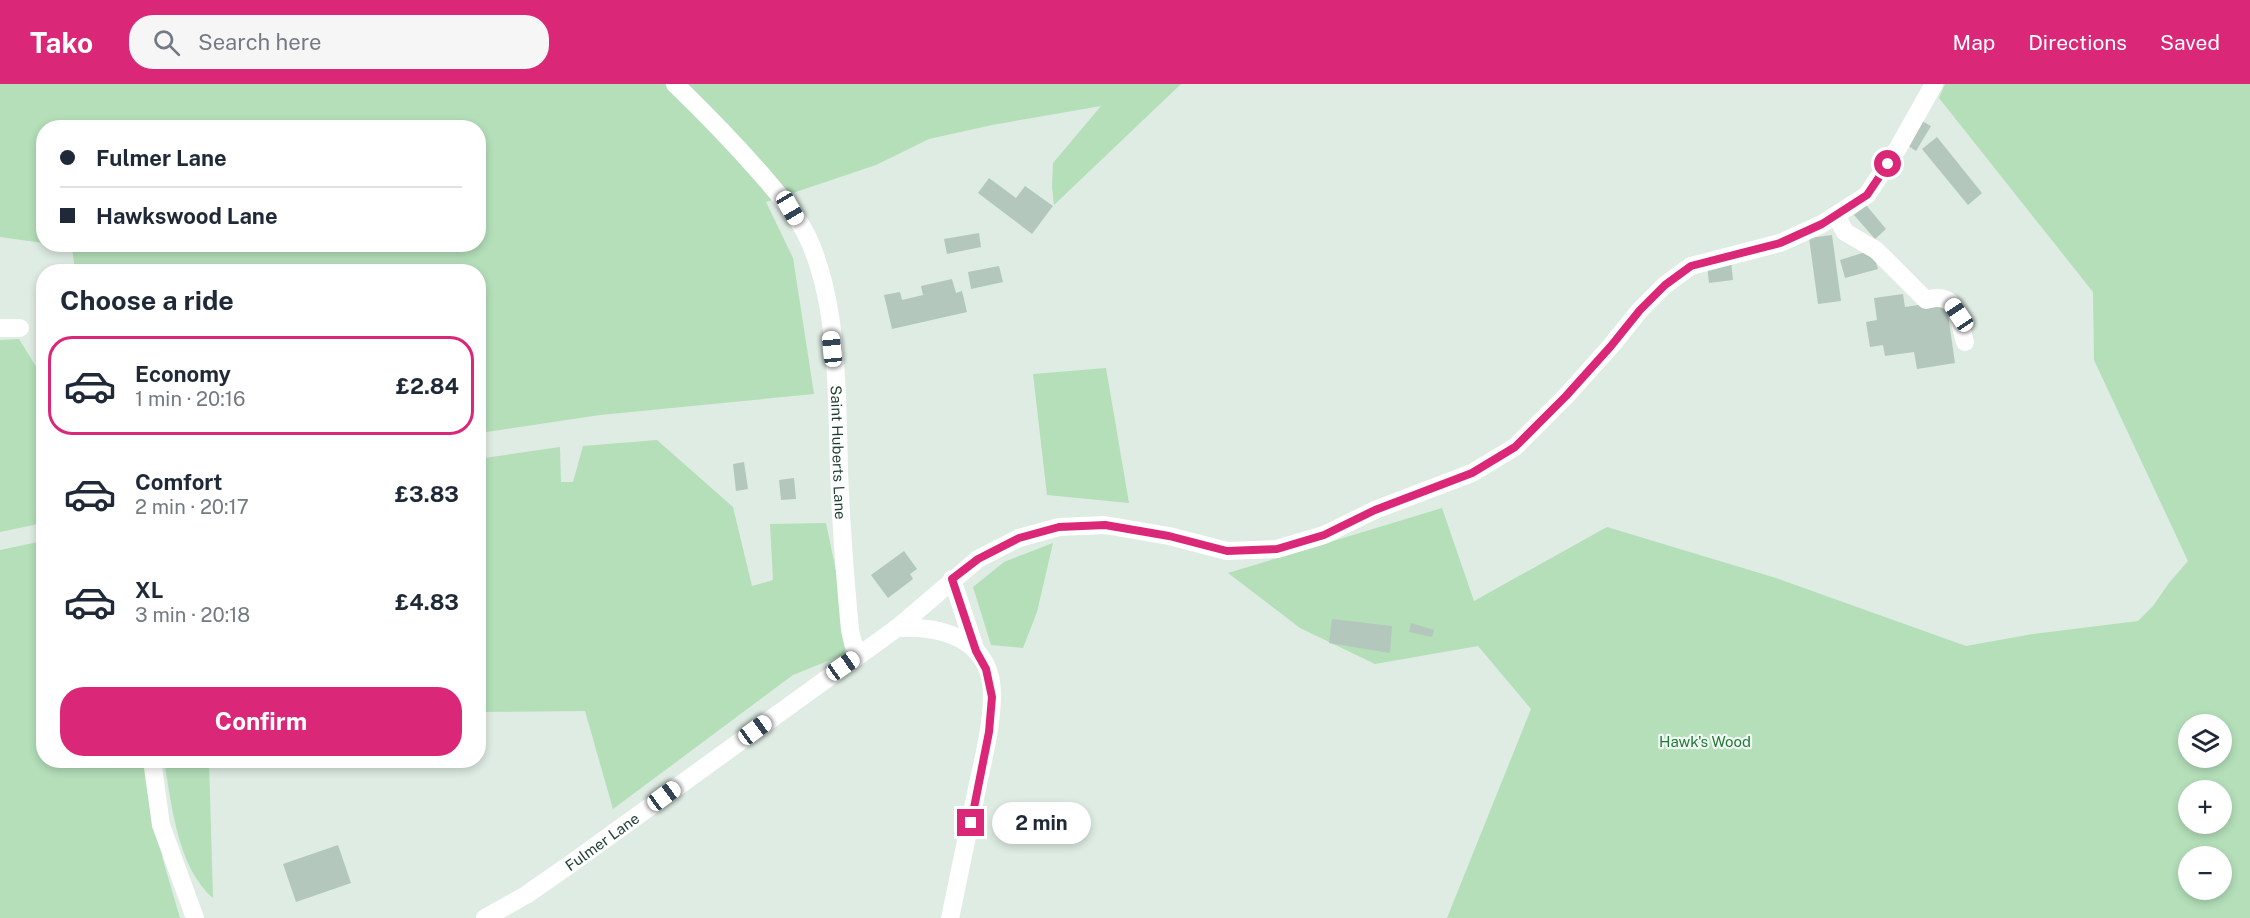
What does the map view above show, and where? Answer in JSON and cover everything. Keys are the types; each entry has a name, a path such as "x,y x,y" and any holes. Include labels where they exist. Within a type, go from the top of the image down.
{"street":[{"name":"Saint Huberts Lane","path":"675,84 724,131 790,208 808,238 821,275 828,310 836,387 841,520 850,630 853,643 860,654"},
{"name":"Fulmer Lane","path":"485,918 526,895 572,863 897,628 978,559 1019,538 1059,527 1105,525 1169,536 1227,551 1277,549 1324,535 1375,510 1472,473 1515,447 1566,396 1640,310 1665,285 1691,266 1780,243 1822,224 1867,195 1898,148 1934,84"},
{"path":"1836,215 1845,232 1876,250 1926,300 1937,296 1951,302 1959,315 1965,342"},
{"path":"0,328 20,328"},
{"path":"950,918 989,732 992,697 986,669 976,651 952,579"},
{"path":"897,628 930,628 946,632 976,651"},
{"path":"153,768 161,825 195,918"}],"green space":[{"path":"0,84 1181,84 1054,205 1053,163 1101,106 992,125 929,139 876,165 766,202 793,258 814,394 600,415 486,432 486,264 74,264 73,252 486,252 486,120 36,120 36,242 0,237"},
{"name":"Hawk's Wood","path":"1945,84 2250,84 2250,918 1447,918 1531,709 1478,646 1375,664 1300,628 1228,573 1442,508 1474,601 1607,527 1776,578 1966,646 2033,634 2138,621 2153,606 2188,561 2094,360 2093,292 1939,98"},
{"path":"19,339 36,367 36,524 0,532 0,340"},
{"path":"1106,368 1129,503 1047,495 1033,374"},
{"path":"657,440 733,507 752,586 773,580 770,524 826,523 840,590 845,654 793,675 613,809 585,711 486,712 486,458 560,447 561,482 573,482 583,446"},
{"path":"36,542 36,768 147,768 163,860 180,918 0,918 0,550"},
{"path":"1053,543 1037,612 1023,648 991,645 973,587 1004,562"},
{"path":"165,768 209,768 213,898 191,870 174,816"}],"building":[{"path":"1922,121 1931,126 1916,151 1907,145"},
{"path":"1937,137 1982,193 1968,205 1922,149"},
{"path":"989,178 1016,198 1025,186 1053,206 1032,234 978,193"},
{"path":"1866,205 1886,229 1875,239 1854,215"},
{"path":"979,233 981,247 947,254 944,239"},
{"path":"1832,235 1841,301 1818,304 1809,238"},
{"path":"1872,250 1878,269 1845,278 1840,260"},
{"path":"1731,262 1733,280 1709,283 1707,265"},
{"path":"999,266 1003,282 971,289 968,272"},
{"path":"952,279 956,293 962,291 967,312 892,329 884,295 900,292 902,300 923,295 921,286"},
{"path":"1903,294 1905,307 1946,301 1955,363 1917,369 1914,352 1885,356 1883,345 1870,347 1866,322 1877,320 1874,298"},
{"path":"744,462 748,489 736,491 733,464"},
{"path":"794,478 796,499 781,500 779,480"},
{"path":"904,551 917,569 910,574 913,579 888,598 871,575"},
{"path":"1332,619 1392,626 1390,653 1329,643"},
{"path":"1411,623 1434,630 1432,637 1409,632"},
{"path":"338,845 351,883 296,902 283,864"}],"route":[{"path":"971,823 989,732 992,697 986,669 976,651 952,579 978,559 1019,538 1059,527 1105,525 1169,536 1227,551 1277,549 1324,535 1375,510 1472,473 1515,447 1566,396 1640,310 1665,285 1691,266 1780,243 1822,224 1867,195 1888,164"}]}
